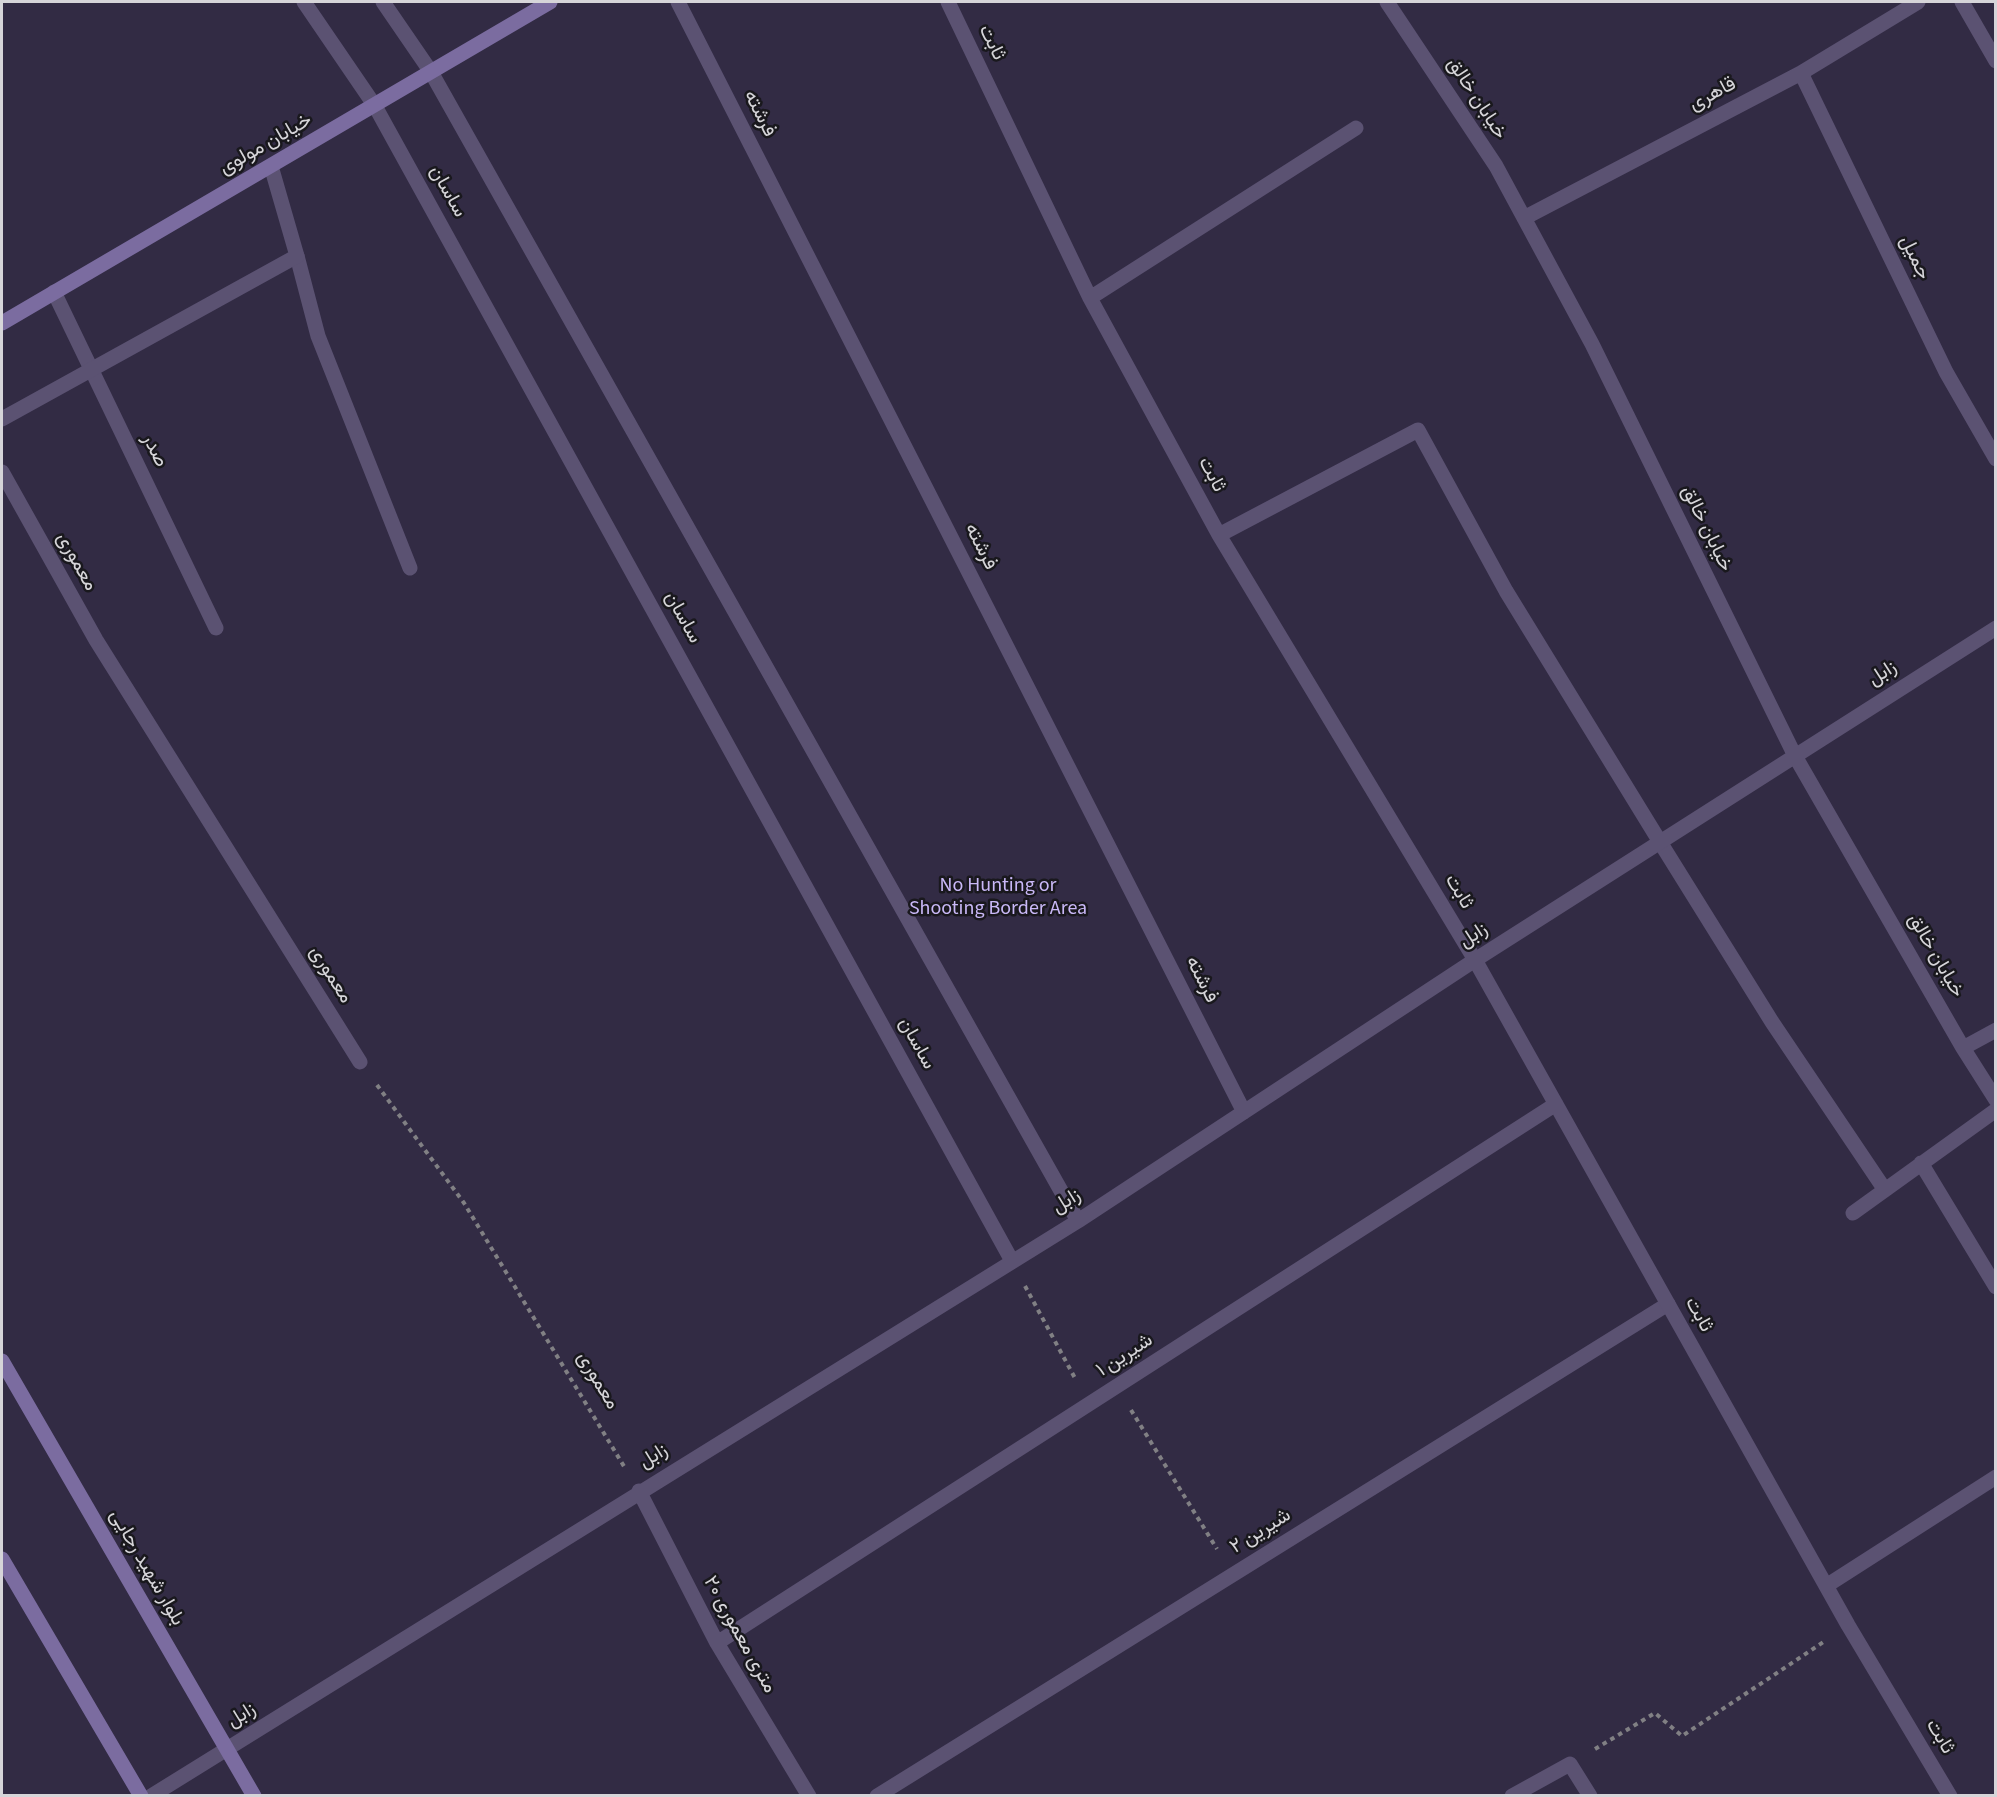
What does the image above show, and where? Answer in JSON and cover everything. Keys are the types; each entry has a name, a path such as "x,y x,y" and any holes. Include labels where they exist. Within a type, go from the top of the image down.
{"main road":[{"name":"خیابان مولوی","path":"2,323 550,2"},
{"name":"بلوار شهید رجایی","path":"2,1361 254,1796"},
{"path":"2,1559 141,1796"}],"street":[{"name":"ساسان","path":"304,2 375,106 1012,1261"},
{"path":"383,2 431,72 1078,1221"},
{"name":"فرشته","path":"678,2 1244,1112"},
{"name":"ثابت","path":"948,2 1090,298 1219,535 1475,960 1848,1625 1950,1796"},
{"name":"خیابان خالق","path":"1387,2 1496,166 1592,344 1795,756 1995,1100"},
{"name":"قاهری","path":"1524,218 1801,73 1918,2"},
{"path":"1962,2 1995,61"},
{"name":"جمیل","path":"1801,73 1946,372 1995,459"},
{"path":"1090,298 1356,128"},
{"path":"272,166 318,336 410,568"},
{"path":"2,419 297,256"},
{"name":"صدر","path":"54,292 216,627"},
{"path":"1219,535 1418,430 1506,591 1660,842 1772,1022 1885,1190"},
{"name":"معموری","path":"2,472 96,640 360,1062"},
{"name":"زابل","path":"151,1796 639,1491 1078,1221 1475,960 1995,628"},
{"path":"1963,1048 1995,1030"},
{"name":"شیرین ۱","path":"717,1643 1556,1104"},
{"path":"1853,1213 1995,1110"},
{"path":"1922,1163 1995,1287"},
{"name":"شیرین ۲","path":"877,1796 1668,1304"},
{"path":"1826,1586 1995,1477"},
{"name":"۲۰ متری معموری","path":"639,1491 717,1643 809,1796"},
{"path":"1512,1796 1570,1764 1590,1796"}],"path":[{"name":"معموری","path":"360,1062 464,1203 639,1491"},
{"path":"1012,1261 1089,1404"},
{"path":"1116,1387 1233,1574"},
{"path":"1570,1764 1655,1713 1682,1736 1848,1625"}],"green space":[{"name":"No Hunting or Shooting Border Area","path":"2,2 1995,2 1995,1795 2,1795"}]}
